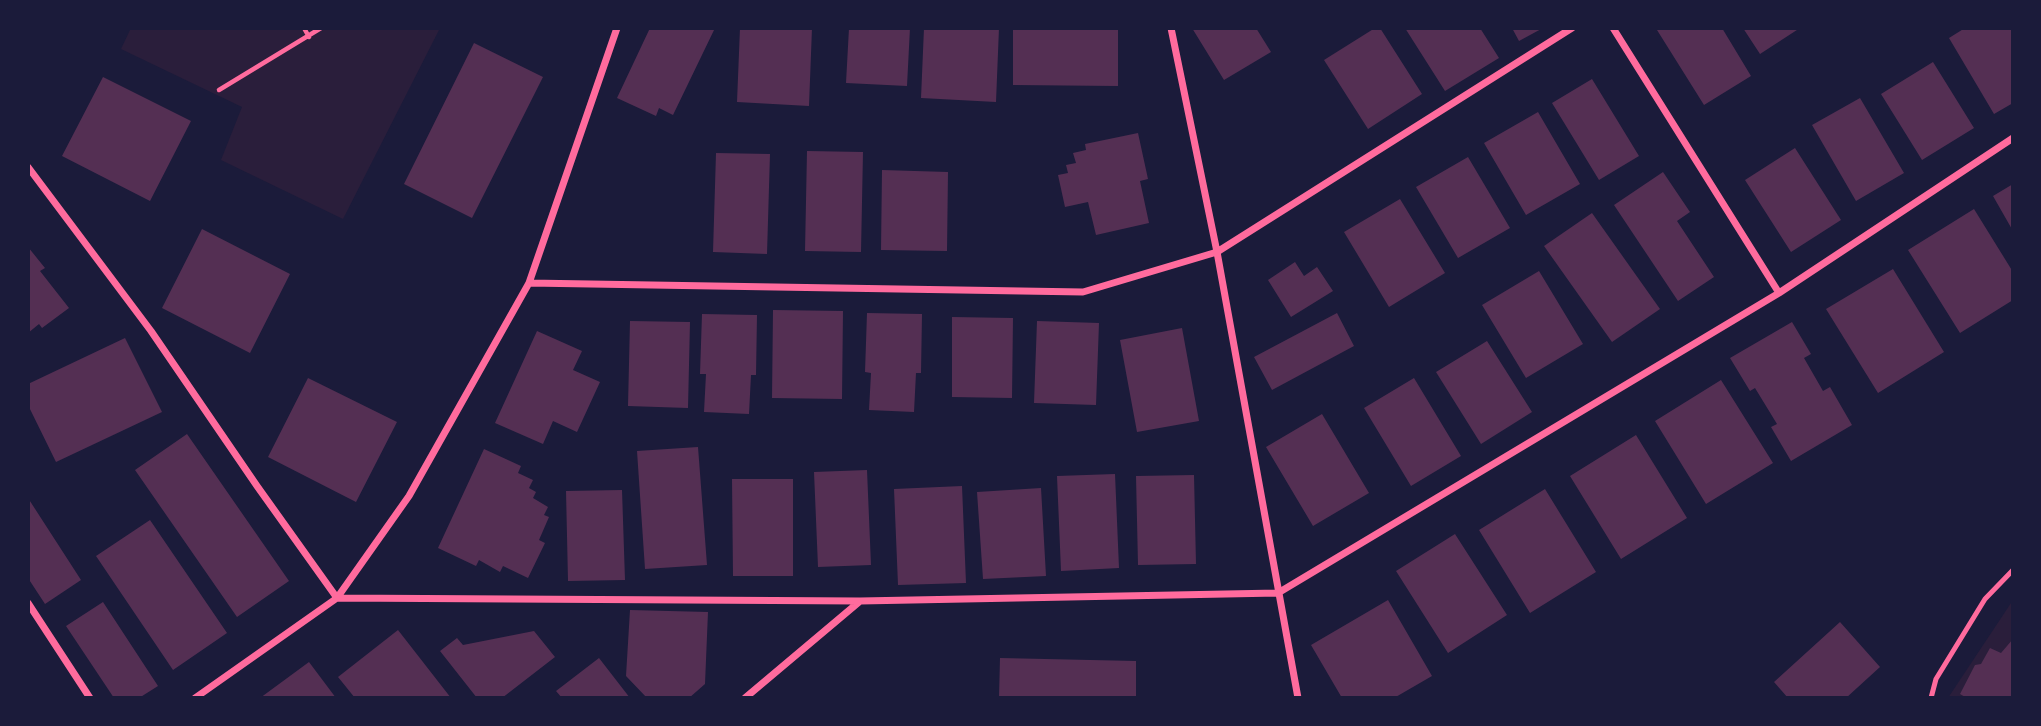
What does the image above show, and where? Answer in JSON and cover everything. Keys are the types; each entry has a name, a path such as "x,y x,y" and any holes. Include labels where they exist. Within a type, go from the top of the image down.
{"street":[{"path":"195,698 337,598 409,496 529,283 617,28"},
{"path":"1171,28 1217,252 1298,698"},
{"path":"529,283 1083,292 1217,252 1572,28"},
{"path":"1613,28 1779,293"},
{"path":"337,598 860,601 1278,593 1779,293 2013,138"},
{"path":"28,167 151,331 337,598"},
{"path":"745,698 860,601"},
{"path":"28,603 90,698"}],"lane":[{"path":"1931,698 1936,679 1985,599 2013,570"}],"path":[{"path":"304,28 309,37"},
{"path":"219,90 321,28"}],"shaded area":[{"path":"131,28 440,28 343,219 221,160 242,107 121,49"},
{"path":"2013,600 2013,698 1948,698"}],"building":[{"path":"650,28 715,28 673,115 659,108 656,116 617,98"},
{"path":"740,28 812,28 809,106 737,102"},
{"path":"849,28 910,28 907,86 846,83"},
{"path":"924,28 999,28 996,102 921,98"},
{"path":"1013,28 1118,28 1118,86 1013,85"},
{"path":"1192,28 1256,28 1271,52 1224,80"},
{"path":"1375,28 1380,28 1422,94 1368,129 1324,60"},
{"path":"1405,28 1480,28 1499,58 1445,91"},
{"path":"1512,28 1543,28 1519,41"},
{"path":"1722,28 1751,76 1704,105 1657,30"},
{"path":"1743,28 1800,28 1760,54"},
{"path":"1965,28 2010,28 2013,33 2013,103 1994,114 1949,38"},
{"path":"474,43 543,77 472,218 404,184"},
{"path":"1933,62 1974,128 1922,160 1881,94"},
{"path":"103,77 191,121 150,201 62,156"},
{"path":"1592,79 1639,156 1599,180 1552,103"},
{"path":"1860,98 1904,173 1856,201 1812,125"},
{"path":"1538,112 1580,184 1526,215 1484,143"},
{"path":"1138,133 1148,179 1140,181 1149,223 1096,235 1088,202 1065,207 1058,175 1068,173 1066,165 1076,163 1073,153 1086,150 1085,144"},
{"path":"1795,148 1841,220 1791,252 1745,180"},
{"path":"807,151 863,152 861,252 805,251"},
{"path":"716,153 770,154 767,254 713,252"},
{"path":"1468,157 1510,228 1458,258 1416,187"},
{"path":"882,170 948,172 947,251 881,250"},
{"path":"1663,172 1690,212 1677,221 1714,277 1678,301 1614,205"},
{"path":"2013,184 2013,231 1993,196"},
{"path":"1400,199 1445,273 1389,307 1344,232"},
{"path":"1974,209 2013,272 2013,300 1960,333 1908,250"},
{"path":"1592,213 1660,309 1612,342 1544,246"},
{"path":"202,229 290,274 250,353 162,308"},
{"path":"28,247 45,268 40,271 69,308 42,328 39,324 28,333"},
{"path":"1295,262 1304,276 1317,267 1333,291 1291,317 1268,280"},
{"path":"1893,269 1944,352 1878,393 1826,309"},
{"path":"1539,271 1583,344 1526,378 1482,305"},
{"path":"773,310 843,311 842,399 772,398"},
{"path":"867,313 922,314 921,373 916,373 914,412 869,410 871,373 865,372"},
{"path":"1337,313 1354,346 1272,390 1254,357"},
{"path":"702,314 757,315 756,375 751,375 749,414 704,412 706,374 700,374"},
{"path":"952,317 1013,318 1012,398 952,397"},
{"path":"630,321 690,322 688,408 628,406"},
{"path":"1037,321 1099,323 1096,405 1034,403"},
{"path":"1792,322 1811,354 1804,358 1823,391 1830,387 1852,425 1791,461 1771,427 1777,424 1755,388 1750,391 1730,358"},
{"path":"1182,328 1199,421 1137,432 1120,340"},
{"path":"537,331 582,351 573,370 600,382 577,432 553,421 543,444 495,423"},
{"path":"125,338 162,412 56,462 28,405 28,384"},
{"path":"1487,341 1532,412 1481,444 1436,372"},
{"path":"308,378 397,422 356,502 268,457"},
{"path":"1414,378 1461,456 1411,486 1364,408"},
{"path":"1721,380 1773,463 1706,504 1655,421"},
{"path":"1322,414 1369,493 1313,526 1266,447"},
{"path":"187,434 289,581 237,617 135,470"},
{"path":"1636,435 1687,518 1621,559 1570,476"},
{"path":"698,447 707,565 645,569 637,451"},
{"path":"484,449 521,466 518,473 533,480 529,488 536,492 533,498 548,507 544,515 549,517 539,540 545,543 528,578 503,566 500,572 479,560 476,566 438,548"},
{"path":"867,470 871,565 818,567 814,472"},
{"path":"1115,474 1119,568 1061,571 1057,476"},
{"path":"1194,475 1196,564 1138,565 1136,476"},
{"path":"732,479 793,479 793,576 733,576"},
{"path":"962,486 966,583 898,585 894,489"},
{"path":"1041,488 1046,576 983,579 977,492"},
{"path":"1545,489 1596,572 1530,613 1479,530"},
{"path":"622,490 625,580 568,581 566,491"},
{"path":"28,498 81,580 45,604 28,578"},
{"path":"150,520 227,633 173,670 96,556"},
{"path":"1455,534 1507,615 1448,653 1396,571"},
{"path":"1388,600 1432,676 1394,698 1342,698 1311,645"},
{"path":"103,602 158,686 139,698 114,698 66,626"},
{"path":"630,610 708,612 705,684 689,698 647,698 626,676"},
{"path":"1840,622 1880,667 1846,698 1788,698 1774,682"},
{"path":"398,630 451,698 355,698 338,677"},
{"path":"534,631 555,657 502,698 477,698 440,651 457,638 463,645"},
{"path":"2013,639 2013,698 1967,698 1960,694 1975,665 1981,664 1990,648 2001,653"},
{"path":"599,658 630,698 562,698 556,691"},
{"path":"1000,658 1136,661 1136,698 999,698"},
{"path":"309,662 336,698 260,698"}]}
